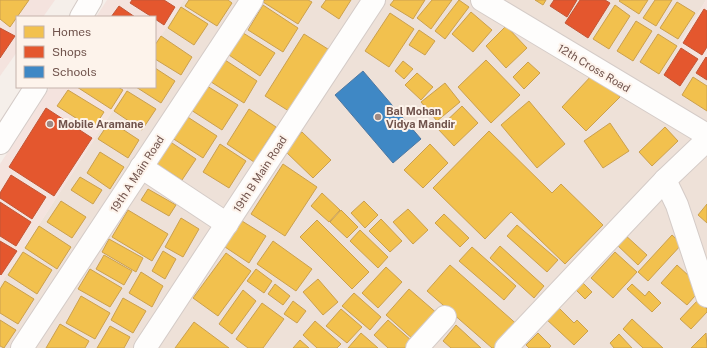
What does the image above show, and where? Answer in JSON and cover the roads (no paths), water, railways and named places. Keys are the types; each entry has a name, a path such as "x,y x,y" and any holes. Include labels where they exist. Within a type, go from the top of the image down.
{"street":[{"path":"82,16 91,0"},
{"name":"19th A Main Road","path":"22,348 252,0"},
{"name":"19th B Main Road","path":"145,348 374,0"},
{"name":"12th Cross Road","path":"482,0 707,135"},
{"path":"0,142 35,88"},
{"path":"506,348 665,180 707,140"},
{"path":"142,167 227,224"},
{"path":"665,180 677,205 707,296"},
{"path":"417,348 446,317"}],"place":[{"name":"Bal Mohan Vidya Mandir","path":"378,117"},
{"name":"Mobile Aramane","path":"50,124"}]}
